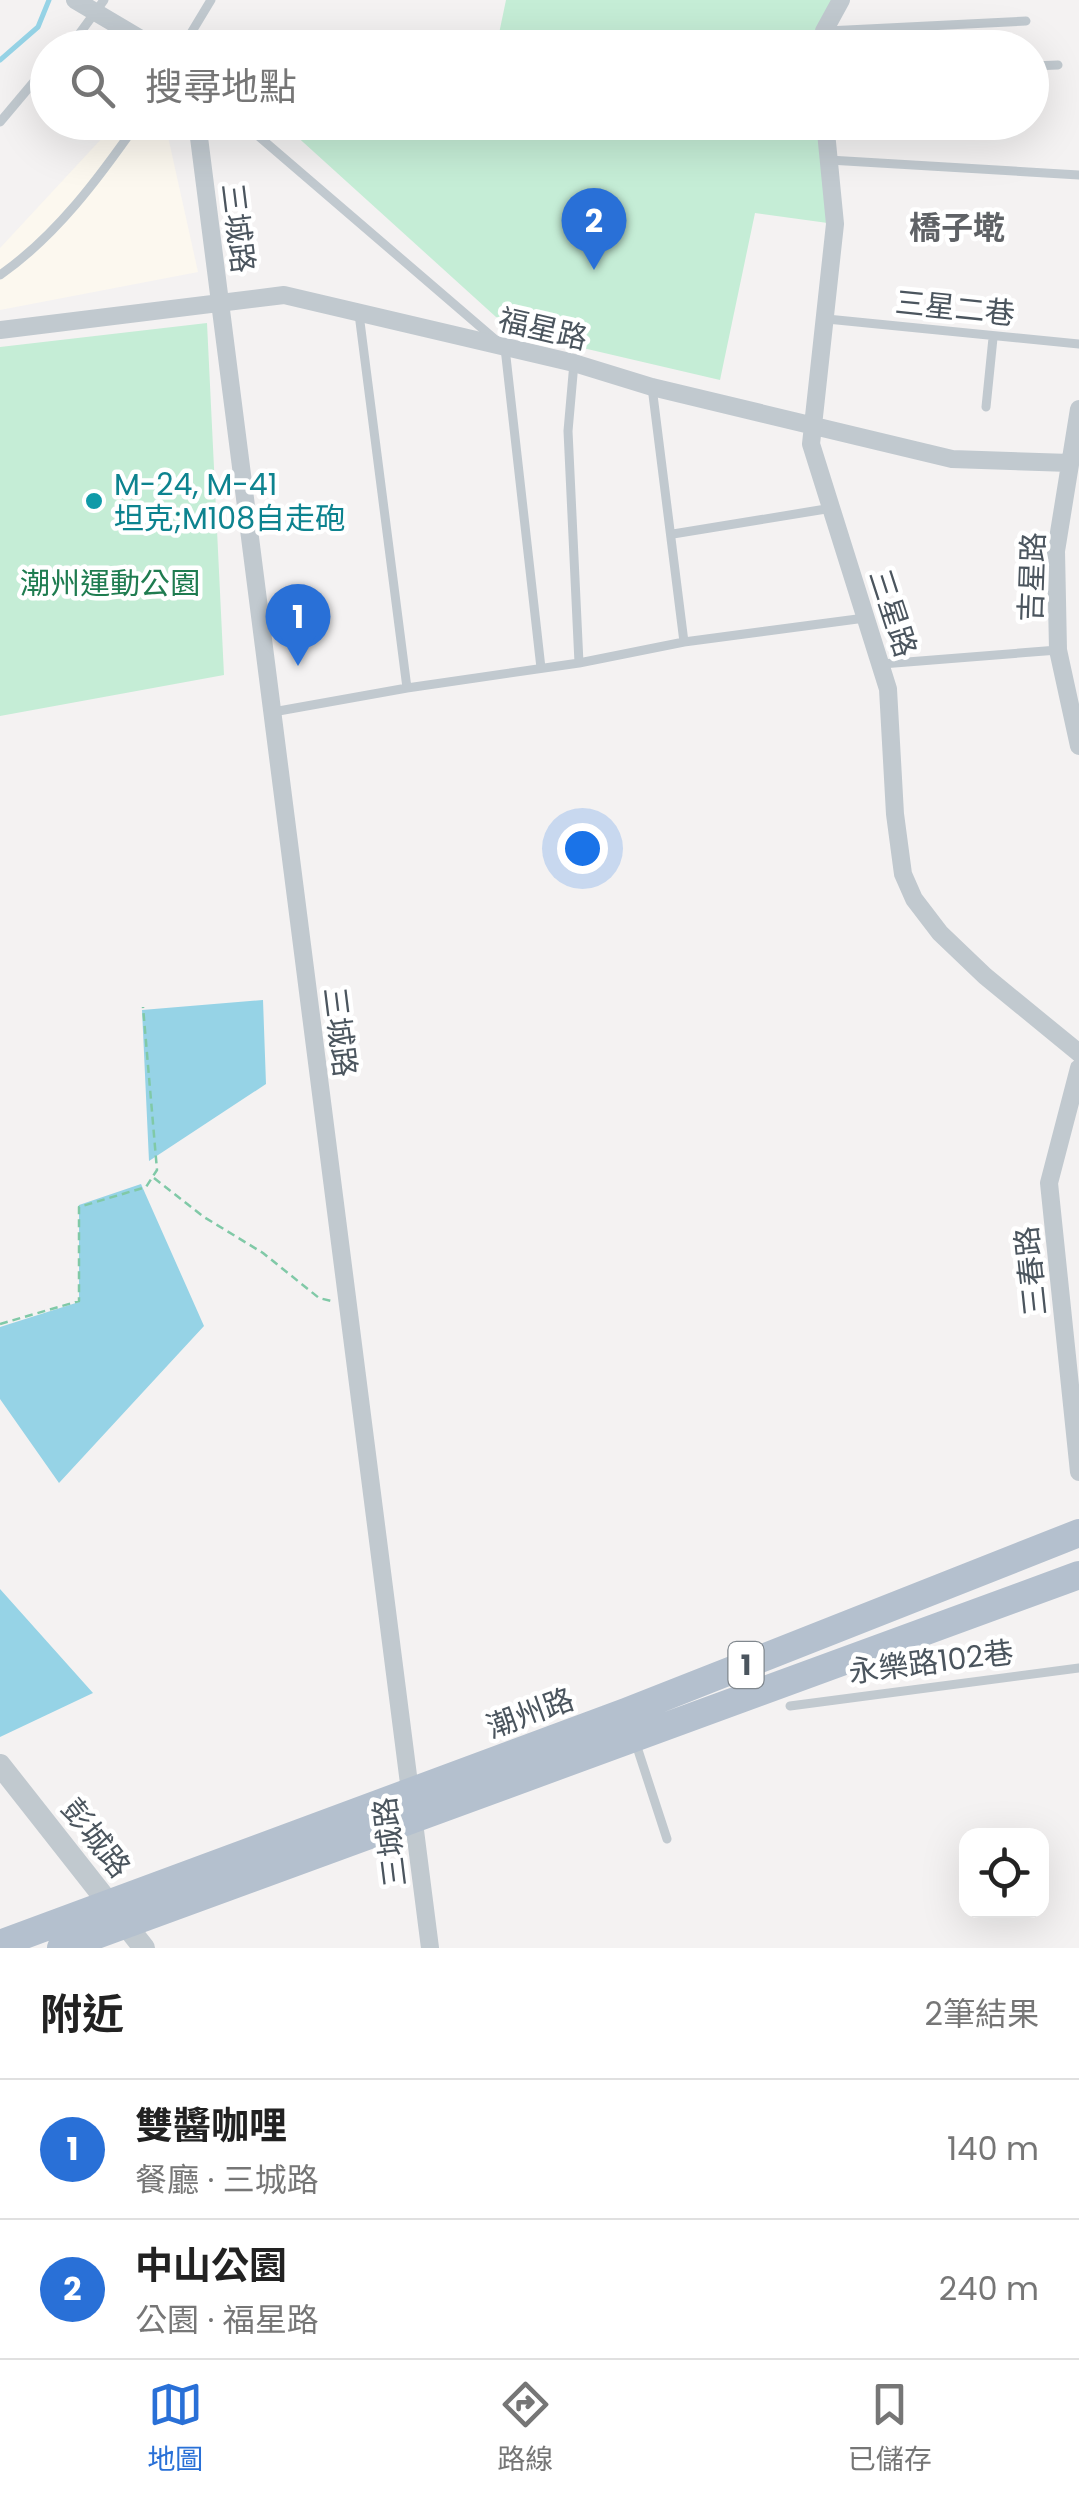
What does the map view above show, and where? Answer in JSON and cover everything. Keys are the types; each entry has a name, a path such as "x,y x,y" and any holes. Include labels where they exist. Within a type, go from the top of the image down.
{"main road":[{"name":"潮州路","path":"0,1944 118,1914 413,1804 644,1705 1079,1534"},
{"name":"潮州路","path":"413,1804 634,1736 1079,1575"},
{"name":"潮州路","path":"61,1948 118,1914"}],"street":[{"path":"75,0 100,6 132,30"},
{"path":"827,30 841,0"},
{"name":"三城路","path":"199,140 430,1948"},
{"name":"三星路","path":"827,140 835,224 812,444 849,572 882,664 891,710 903,874 914,899 940,934 1079,1052"},
{"name":"福星路","path":"0,330 284,295 574,364 812,427 952,458 1070,463"},
{"name":"吉星路","path":"1079,409 1056,550 1058,650 1079,746"},
{"name":"三春路","path":"1079,1068 1050,1184 1079,1472"},
{"name":"彭城路","path":"0,1765 144,1948"}],"lane":[{"path":"193,30 211,0"},
{"path":"83,30 100,6"},
{"path":"924,30 1026,21"},
{"path":"1049,65 1058,65"},
{"path":"0,122 30,86"},
{"path":"0,275 45,237 85,193 125,140"},
{"path":"263,140 506,348 541,668"},
{"path":"829,160 1079,175"},
{"path":"359,314 407,688"},
{"name":"三星二巷","path":"827,319 1079,344"},
{"path":"986,406 993,338"},
{"path":"574,364 568,432 580,663"},
{"path":"652,387 684,642"},
{"path":"672,534 832,508"},
{"path":"272,712 580,663 684,642 868,618"},
{"path":"882,664 1058,650"},
{"name":"永樂路102巷","path":"790,1706 1079,1668"},
{"path":"634,1736 667,1839"}],"path":[{"path":"0,1324 79,1301 79,1208 146,1186 157,1170 144,1007"},
{"path":"152,1177 263,1253 319,1298 349,1306"}],"shaded area":[{"path":"100,140 169,140 198,272 0,310 0,248"}],"green space":[{"path":"506,0 841,0 830,30 500,30"},
{"path":"301,140 827,140 835,224 755,213 720,380 570,345 496,317"},
{"name":"潮州運動公園","path":"207,323 224,675 0,716 0,347"}],"water":[{"path":"263,1000 266,1084 149,1161 142,1010"},
{"path":"141,1184 204,1326 59,1483 0,1399 0,1327 79,1302 79,1205"},
{"path":"0,1589 93,1693 0,1737"}],"waterway":[{"path":"35,30 49,0"},
{"path":"0,60 30,34"}],"place":[{"name":"中山公園","path":"594,270"},
{"name":"M-24, M-41 坦克;M108自走砲","path":"94,501"},
{"name":"雙醬咖哩","path":"298,666"}],"district":[{"name":"橋子墘","path":"957,227"}]}
